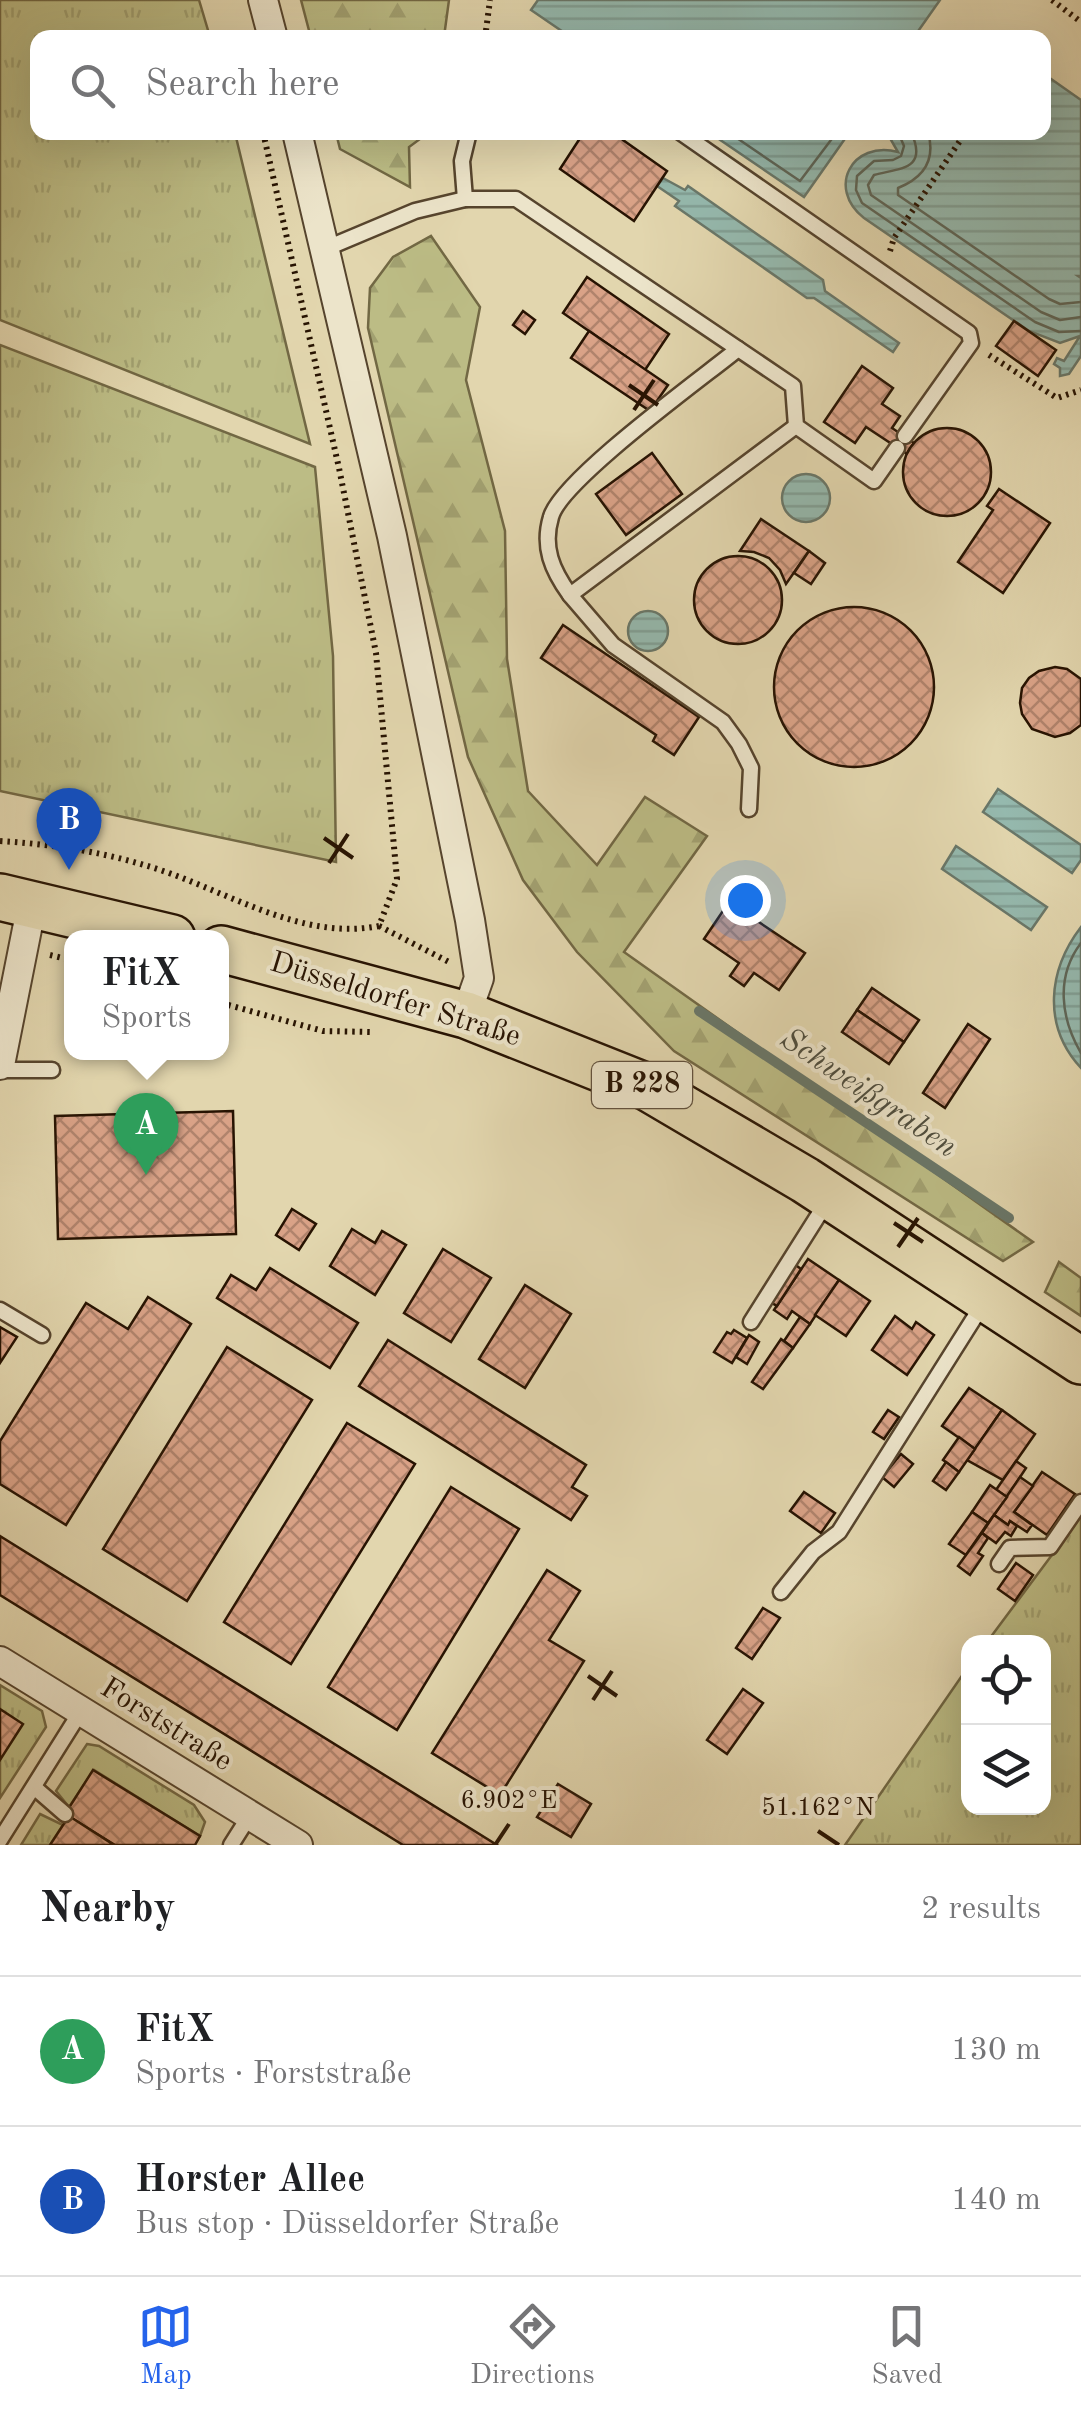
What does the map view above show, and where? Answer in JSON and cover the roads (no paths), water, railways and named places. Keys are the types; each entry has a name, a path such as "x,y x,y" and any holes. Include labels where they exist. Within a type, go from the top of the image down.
{"main road":[{"path":"16,901 138,930"},
{"name":"Düsseldorfer Straße","path":"229,951 466,1015 647,1088 728,1132 1081,1361"}],"street":[{"path":"264,0 271,30"},
{"path":"300,140 392,536 470,920 480,978 466,1015"},
{"path":"0,1067 16,901"},
{"name":"Forststraße","path":"0,1661 298,1845"}],"lane":[{"path":"465,199 462,160 467,140"},
{"path":"692,140 969,332 971,343 874,481 796,426"},
{"path":"327,248 415,211 465,199 516,198 793,386 796,426"},
{"path":"738,349 574,482 551,514 546,546 553,572 613,645 722,722 751,768 750,809"},
{"path":"570,595 796,426"},
{"path":"0,1067 52,1070"},
{"path":"751,1322 830,1197"},
{"path":"780,1592 813,1552 838,1532 986,1298"},
{"path":"0,1310 42,1335"},
{"path":"1000,1564 1010,1548 1050,1546 1081,1502"},
{"path":"0,1840 82,1712"},
{"path":"34,1787 65,1814"},
{"path":"231,1845 250,1815"}],"water":[{"path":"538,0 940,0 919,30 560,30 531,10"},
{"path":"1051,79 1081,100 1081,356 1069,374 1060,376 1060,368 1054,364 1057,358 1064,361 1080,336 1060,343 1029,331 864,218 853,206 847,193 849,169 868,153 898,152 891,140 1051,140"},
{"path":"720,140 844,140 804,197"},
{"path":"663,178 685,190 688,186 823,280 825,291 899,343 893,352 675,206 679,201 657,186"},
{"path":"806,474 823,481 830,498 823,515 806,522 789,515 782,498 789,481"},
{"path":"648,611 662,617 668,631 662,645 648,651 634,645 628,631 634,617"},
{"path":"998,789 1081,845 1081,860 1072,873 983,812"},
{"path":"956,846 1047,907 1031,930 942,869"},
{"path":"1081,927 1081,1068 1060,1034 1054,998 1062,961"}],"waterway":[{"name":"Schweißgraben","path":"699,1011 1009,1218"}],"place":[{"name":"Horster Allee","path":"69,870"},
{"name":"FitX","path":"146,1175"}]}
